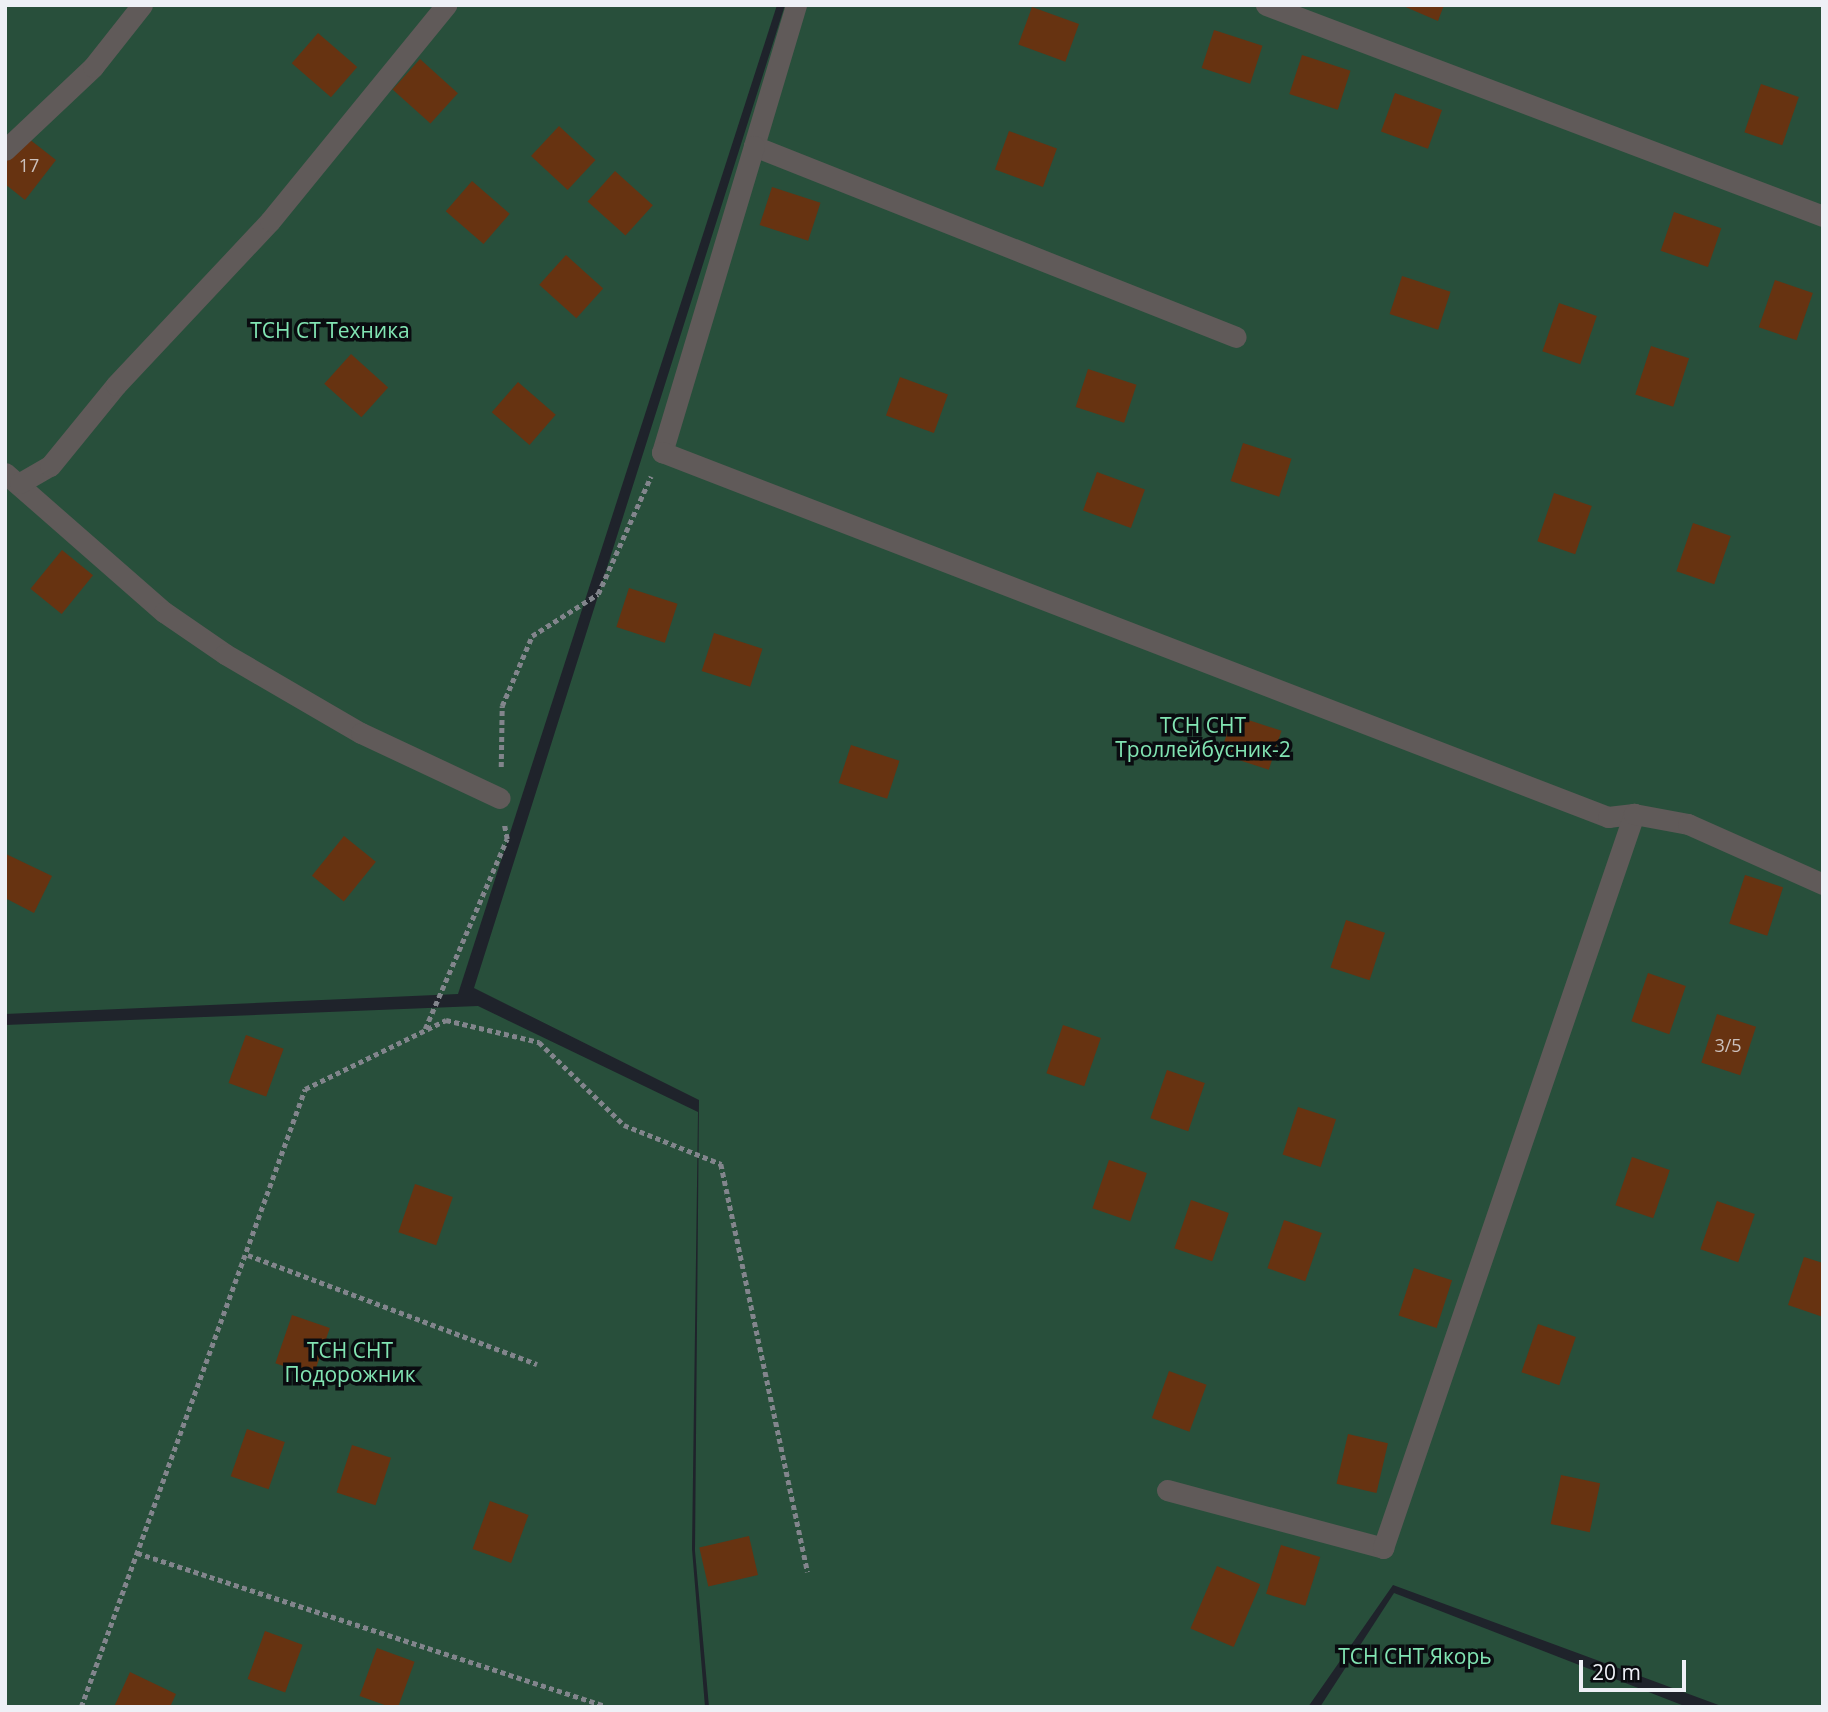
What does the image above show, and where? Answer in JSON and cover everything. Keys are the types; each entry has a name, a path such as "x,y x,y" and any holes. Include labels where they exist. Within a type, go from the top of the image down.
{"lane":[{"path":"5,150 93,67 142,5"},
{"path":"13,478 50,466 116,385 271,220 446,5"},
{"path":"796,5 662,452 1608,817 1634,814 1688,824 1823,884"},
{"path":"1266,5 1823,216"},
{"path":"754,146 1236,337"},
{"path":"13,478 164,612 225,654 361,733 500,798"},
{"path":"1167,1490 1383,1548 1634,814"}],"path":[{"path":"425,1030 507,839 500,798 502,706 533,636 598,594 662,452"},
{"path":"81,1707 248,1255 305,1089 446,1020 539,1042 624,1125 720,1164 808,1572"},
{"path":"248,1255 537,1364"},
{"path":"137,1553 603,1704"}],"green space":[{"name":"ТСН СТ Техника","path":"5,5 777,5 458,994 5,1014"},
{"name":"ТСН СНТ Троллейбусник-2","path":"785,5 1823,5 1823,1707 1724,1707 1393,1585 1308,1707 709,1707 695,1551 699,1100 474,988"},
{"name":"ТСН СНТ Подорожник","path":"478,1006 698,1112 692,1549 705,1707 5,1707 5,1025"},
{"name":"ТСН СНТ Якорь","path":"1394,1593 1687,1707 1320,1707"}],"building":[{"path":"1401,5 1444,5 1438,21"},
{"path":"1032,7 1079,24 1065,62 1018,45"},
{"path":"1214,30 1263,46 1250,84 1202,68"},
{"path":"318,33 357,67 331,97 292,63"},
{"path":"1302,55 1351,71 1338,110 1289,94"},
{"path":"420,59 458,93 430,124 393,89"},
{"path":"1761,84 1799,97 1782,145 1744,132"},
{"path":"1395,93 1442,110 1428,149 1381,132"},
{"path":"559,126 596,160 568,190 531,156"},
{"path":"1009,131 1057,148 1043,187 995,170"},
{"path":"24,135 56,160 25,200 5,184 5,159"},
{"path":"615,171 653,205 625,236 588,201"},
{"path":"472,181 510,214 483,244 446,211"},
{"path":"772,187 821,203 808,241 760,225"},
{"path":"1674,212 1721,228 1708,267 1661,251"},
{"path":"566,255 603,288 576,318 539,285"},
{"path":"1402,276 1451,292 1438,330 1390,314"},
{"path":"1775,280 1813,293 1797,340 1759,327"},
{"path":"1559,303 1597,316 1580,364 1542,351"},
{"path":"1651,346 1689,358 1673,407 1635,395"},
{"path":"351,354 388,387 361,417 324,384"},
{"path":"1088,369 1137,385 1124,423 1076,407"},
{"path":"900,377 948,394 934,433 886,416"},
{"path":"518,382 556,415 529,445 492,412"},
{"path":"1243,443 1292,459 1279,497 1231,481"},
{"path":"1097,472 1145,489 1131,528 1083,511"},
{"path":"1554,493 1592,506 1575,554 1537,541"},
{"path":"1693,523 1731,536 1714,584 1676,571"},
{"path":"62,550 93,575 62,614 31,589"},
{"path":"629,588 678,604 665,643 616,627"},
{"path":"714,633 763,649 750,687 702,671"},
{"path":"1233,715 1282,731 1269,770 1220,754"},
{"path":"851,745 900,761 887,799 839,783"},
{"path":"344,836 376,862 344,901 312,876"},
{"path":"6,854 52,876 34,913 5,898"},
{"path":"1745,875 1783,887 1767,936 1729,924"},
{"path":"1346,920 1385,933 1370,980 1331,968"},
{"path":"1648,973 1686,986 1669,1034 1631,1021"},
{"path":"1717,1014 1756,1027 1740,1075 1701,1063"},
{"path":"1063,1025 1101,1038 1084,1086 1046,1073"},
{"path":"246,1035 284,1049 266,1097 229,1083"},
{"path":"1167,1070 1205,1083 1188,1131 1150,1118"},
{"path":"1298,1107 1336,1119 1321,1167 1283,1155"},
{"path":"1632,1157 1670,1170 1653,1218 1615,1205"},
{"path":"1109,1160 1147,1173 1130,1221 1092,1208"},
{"path":"415,1184 453,1197 436,1245 398,1232"},
{"path":"1191,1200 1229,1213 1212,1261 1174,1248"},
{"path":"1717,1201 1755,1214 1738,1262 1700,1249"},
{"path":"1284,1220 1322,1233 1305,1281 1267,1268"},
{"path":"1804,1257 1823,1263 1823,1317 1788,1305"},
{"path":"1414,1268 1452,1280 1437,1328 1399,1316"},
{"path":"292,1315 330,1328 313,1376 275,1363"},
{"path":"1538,1324 1576,1337 1559,1385 1521,1372"},
{"path":"1169,1371 1207,1385 1189,1432 1152,1418"},
{"path":"247,1429 285,1442 269,1489 231,1476"},
{"path":"1348,1434 1388,1443 1376,1493 1337,1484"},
{"path":"352,1445 391,1458 376,1505 337,1493"},
{"path":"1561,1475 1600,1483 1590,1532 1551,1524"},
{"path":"490,1501 529,1515 511,1563 473,1549"},
{"path":"749,1536 758,1575 708,1586 699,1547"},
{"path":"1281,1545 1320,1557 1305,1606 1266,1594"},
{"path":"1217,1566 1260,1584 1234,1647 1190,1629"},
{"path":"265,1631 303,1645 285,1693 248,1679"},
{"path":"377,1648 415,1662 398,1707 390,1707 360,1696"},
{"path":"130,1672 176,1694 170,1707 114,1707"}]}
